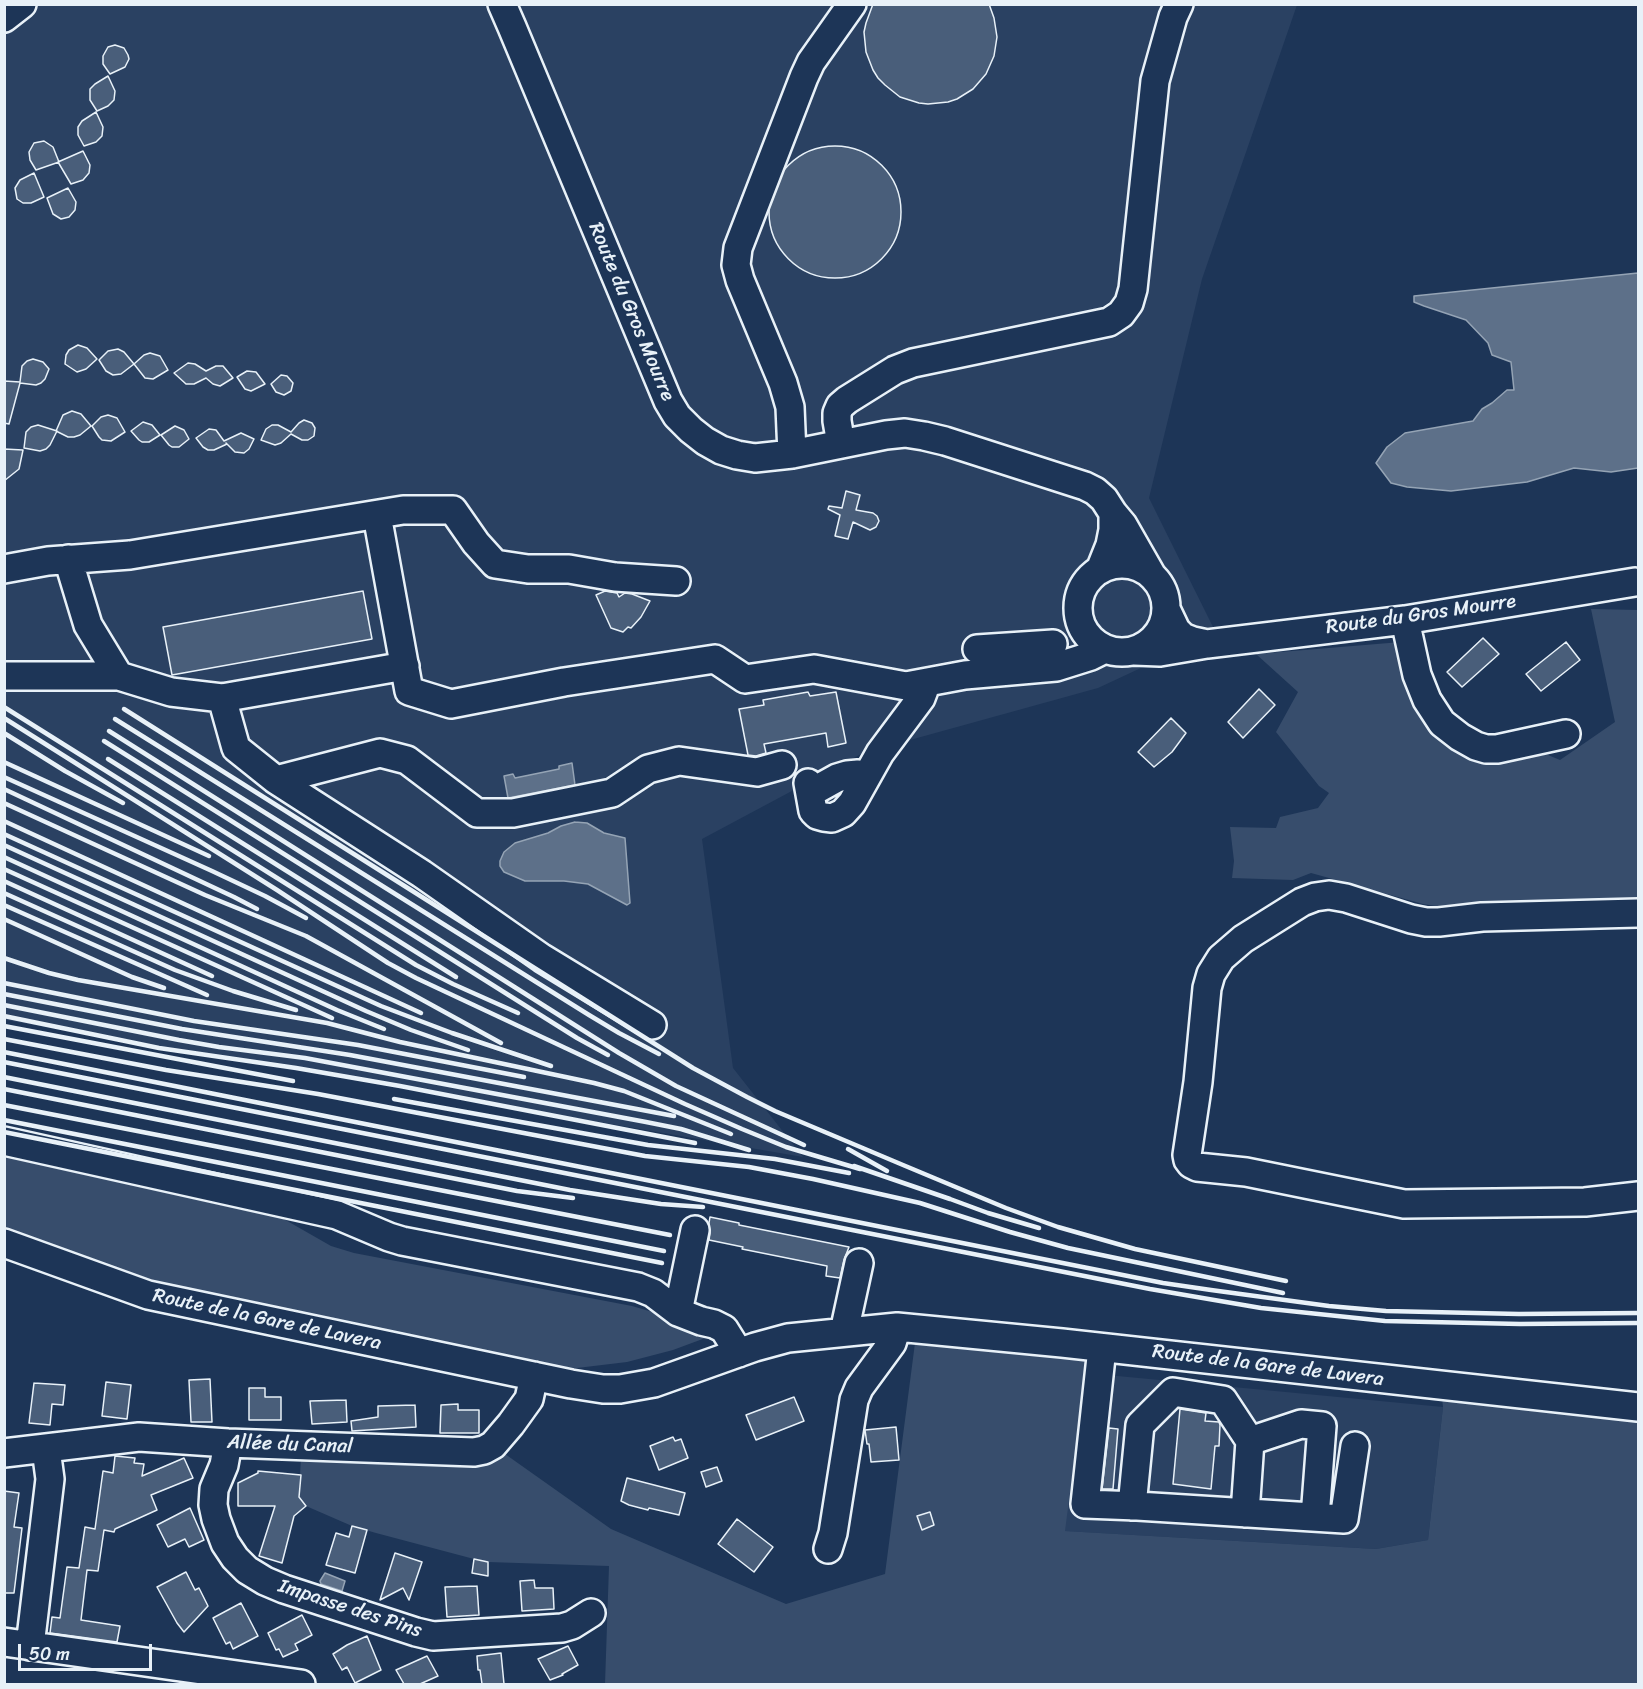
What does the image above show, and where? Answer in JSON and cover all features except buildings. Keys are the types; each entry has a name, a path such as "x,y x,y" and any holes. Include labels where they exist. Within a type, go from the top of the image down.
{"street":[{"path":"4,18 22,4"},
{"name":"Route du Gros Mourre","path":"502,4 668,401 677,416 691,430 721,450 755,458 792,454 905,433 945,441 1085,486 1095,491 1123,525 1150,574 1159,584 1165,596 1166,609 1176,630 1183,637 1206,644"},
{"path":"792,454 790,407 783,383 740,280 736,265 738,248 811,62 852,4"},
{"path":"841,444 837,421 840,406 895,370 913,363 1109,322 1121,314 1129,303 1133,289 1155,81 1173,17 1179,4"},
{"path":"4,569 48,561 130,555 403,510 453,510 476,543 495,564 528,569 569,569 615,577 676,580"},
{"path":"1100,570 1112,538 1113,513"},
{"path":"377,514 409,691 451,704 564,682 715,658 745,679 814,669 906,686 1054,655 1079,618"},
{"path":"68,559 88,625 119,676"},
{"path":"1106,649 1094,642 1085,631 1079,618 1078,604 1089,579 1100,570 1113,565 1127,564 1139,567 1150,574"},
{"name":"Route du Gros Mourre","path":"1106,649 1119,652 1160,652 1206,644 1405,620 1637,581"},
{"path":"1134,651 1147,645 1157,635 1164,622 1166,609"},
{"path":"1405,620 1417,675 1427,700 1442,723 1460,737 1476,746 1497,749 1566,734"},
{"path":"977,649 1091,656 1106,649"},
{"path":"4,676 119,676 171,692 222,698 405,666"},
{"path":"809,788 813,811 818,815 832,818 843,813 852,803 880,753 921,698 923,683"},
{"path":"222,698 236,748 276,780 422,874 542,958 652,1025"},
{"path":"276,780 380,753 407,760 477,813 513,813 612,793 648,769 679,761 757,772 782,765"},
{"path":"1637,918 1482,917 1426,922 1329,895 1302,902 1242,939 1221,958 1211,974 1207,988 1198,1082 1187,1155 1191,1164 1197,1167 1246,1172 1404,1204 1585,1202 1638,1196"},
{"path":"4,1141 337,1215 402,1241 638,1287 653,1293 678,1312 724,1329 735,1346"},
{"path":"678,1312 695,1230"},
{"name":"Route de la Gare de Lavera","path":"4,1243 148,1295 587,1387 620,1389 654,1383 735,1346 845,1326 897,1327 1102,1347 1638,1407"},
{"path":"845,1326 859,1263"},
{"path":"828,1549 854,1400 859,1389 892,1343 897,1327"},
{"path":"1102,1347 1085,1504 1344,1519 1354,1446"},
{"name":"Allée du Canal","path":"4,1453 139,1437 228,1443 474,1452 492,1445 511,1424 529,1399 534,1376"},
{"path":"1132,1506 1140,1425 1173,1392 1223,1400 1250,1441 1245,1513"},
{"path":"1250,1441 1301,1424 1322,1426 1316,1517"},
{"name":"Impasse des Pins","path":"228,1443 224,1465 214,1489 213,1505 216,1519 225,1543 235,1558 247,1570 265,1581 433,1636 562,1628 572,1625 591,1613"},
{"path":"46,1449 50,1479 17,1644 301,1684"}],"shaded area":[{"path":"4,5 1297,5 1202,279 1149,498 1216,633 1098,688 863,753 702,839 733,1068 803,1157 5,1020"},
{"path":"1638,273 1638,468 1611,472 1574,468 1527,482 1451,491 1407,487 1391,483 1376,463 1387,447 1405,433 1473,421 1482,409 1507,390 1514,390 1511,362 1492,355 1488,343 1466,320 1414,302 1414,296"},
{"path":"1591,609 1638,610 1638,899 1455,909 1423,904 1311,873 1293,880 1232,878 1234,861 1230,827 1276,828 1280,817 1318,808 1329,793 1319,786 1276,732 1298,692 1256,654 1401,642 1423,709 1528,756 1548,755 1560,760 1615,722"},
{"path":"572,763 575,785 508,798 504,776 513,774 515,778 559,769 559,766"},
{"path":"575,822 587,823 604,833 625,838 630,903 627,905 588,884 564,881 525,881 504,872 500,866 504,852 515,843"},
{"path":"4,1151 22,1158 225,1206 253,1207 282,1218 331,1246 354,1253 632,1306 656,1313 682,1328 708,1337 673,1350 627,1362 577,1368 529,1365 162,1289 5,1237"},
{"path":"915,1343 1087,1360 1065,1531 1376,1549 1428,1540 1443,1407 1442,1398 1638,1422 1638,1684 605,1684 609,1566 488,1562 474,1559 352,1526 306,1506 299,1497 301,1456 498,1449 611,1529 786,1604 885,1574"},
{"path":"1086,1373 1443,1407 1428,1540 1376,1549 1064,1531"},
{"path":"325,1573 345,1581 342,1591 321,1584 320,1581"}],"railway":[{"path":"4,707 416,965 518,1013"},
{"path":"124,709 693,1068 775,1111 1006,1208 1058,1227 1135,1249 1286,1281"},
{"path":"4,718 277,890 388,963 416,978 742,1129 786,1147 860,1169"},
{"path":"115,719 589,1015 659,1054"},
{"path":"109,731 619,1053 676,1086 804,1145"},
{"path":"4,733 65,771 123,803"},
{"path":"104,741 577,1038 608,1055"},
{"path":"108,759 456,977"},
{"path":"4,762 209,856"},
{"path":"4,777 212,871 306,918"},
{"path":"4,789 257,909"},
{"path":"4,803 205,895 306,936 501,1043"},
{"path":"4,821 421,1013"},
{"path":"4,834 381,1006 452,1033 551,1066"},
{"path":"4,845 366,1011 468,1050"},
{"path":"4,857 337,1010 384,1029"},
{"path":"4,869 332,1018"},
{"path":"4,881 212,976"},
{"path":"4,893 175,970 296,1010"},
{"path":"4,905 207,995"},
{"path":"4,919 132,977 164,988"},
{"path":"4,958 78,980 327,1023 400,1042 594,1083 624,1091 731,1134"},
{"path":"4,983 194,1021 358,1045 524,1077"},
{"path":"4,994 182,1029 350,1055 674,1116"},
{"path":"4,1005 179,1040 305,1058 646,1122 681,1129 749,1150"},
{"path":"4,1016 159,1048 400,1086 695,1143"},
{"path":"4,1026 293,1081"},
{"path":"4,1039 166,1070 318,1094 645,1156 749,1167 813,1179 920,1203 1068,1248 1283,1293"},
{"path":"4,1052 1163,1283 1329,1306 1386,1311 1519,1314 1638,1313"},
{"path":"4,1062 1150,1289 1261,1308 1385,1321 1520,1324 1638,1323"},
{"path":"4,1077 570,1190 661,1204 703,1207"},
{"path":"4,1089 517,1191 573,1198"},
{"path":"394,1099 648,1145 775,1159 849,1173"},
{"path":"4,1105 670,1235"},
{"path":"4,1120 664,1251"},
{"path":"4,1132 662,1263"},
{"path":"848,1149 887,1171"},
{"path":"854,1166 950,1199"},
{"path":"942,1196 1039,1228"}]}
